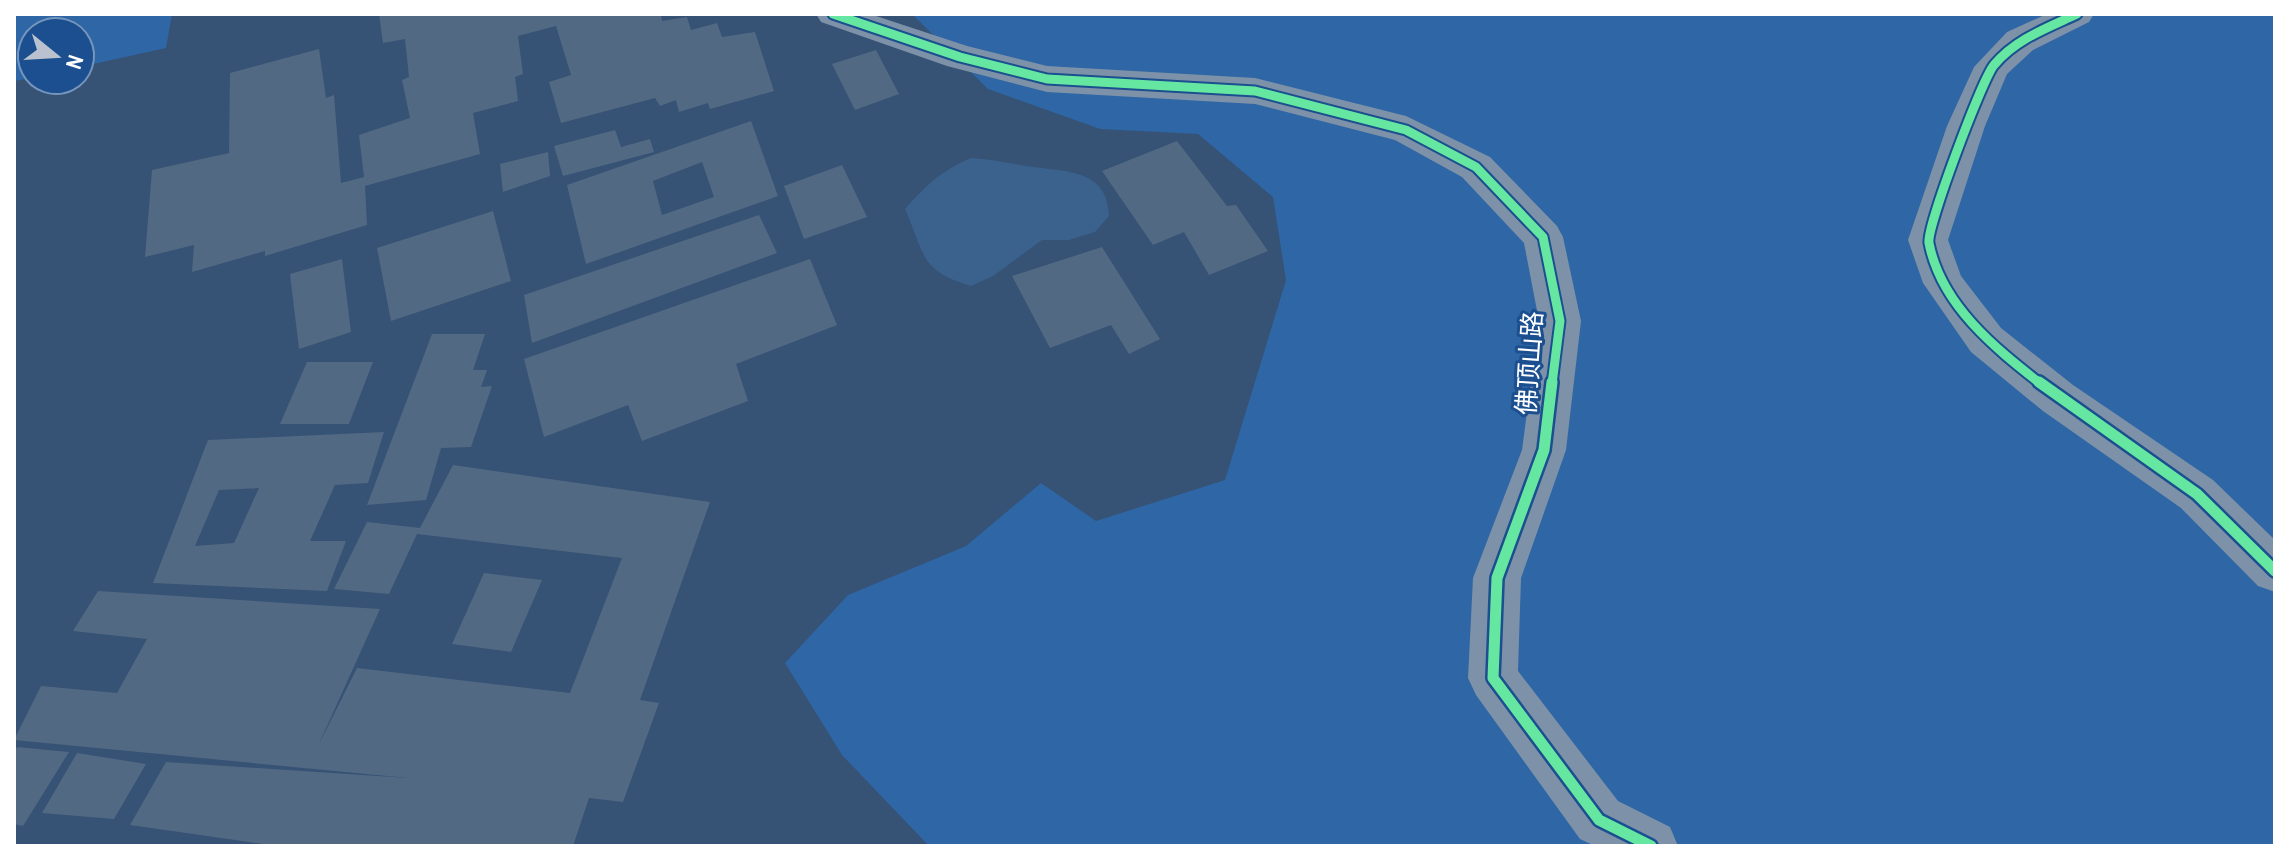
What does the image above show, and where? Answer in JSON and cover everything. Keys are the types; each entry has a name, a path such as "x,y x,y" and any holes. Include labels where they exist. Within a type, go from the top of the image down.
{"street":[{"name":"佛顶山路","path":"833,14 960,57 1047,79 1255,91 1406,130 1476,167 1543,237 1560,321 1544,450 1497,578 1493,678 1599,820 1651,846"},
{"path":"2077,14 2020,41 1992,67 1966,126 1928,240 1943,283 1986,340 2058,398 2197,494 2275,571"}],"shaded area":[{"path":"14,14 172,14 166,48 96,63 96,16 16,16 14,81"},
{"path":"912,14 2275,14 2275,846 929,846 842,755 785,663 848,595 966,546 1041,483 1096,521 1225,480 1286,280 1273,197 1198,134 1100,129 988,89"},
{"path":"971,158 1084,176 1102,190 1109,216 1095,232 1069,240 1042,240 993,276 971,286 954,280 926,259 905,209 935,179"}],"building":[{"path":"379,14 661,14 662,21 687,17 691,30 717,23 722,37 755,32 774,91 710,109 708,103 679,112 676,100 660,106 655,98 561,123 549,82 571,75 556,26 518,36 523,74 515,77 518,101 473,113 480,154 365,186 367,225 265,256 265,251 192,272 194,245 145,257 152,170 229,153 230,73 319,49 326,98 334,95 341,183 364,177 359,135 410,118 402,80 409,77 405,39 383,43"},
{"path":"876,50 899,94 855,110 832,64"},
{"path":"751,121 778,196 586,264 567,185","holes":["702,162 714,197 662,215 653,181"]},
{"path":"615,130 621,147 650,139 654,152 563,176 554,146"},
{"path":"1177,141 1227,206 1236,205 1268,251 1209,275 1184,232 1153,245 1102,171"},
{"path":"548,152 550,176 503,192 500,164"},
{"path":"842,165 867,217 804,239 784,186"},
{"path":"493,211 511,281 391,321 377,248"},
{"path":"759,215 777,253 532,343 524,295"},
{"path":"1102,247 1160,339 1129,354 1111,325 1050,348 1012,276"},
{"path":"342,259 351,332 299,349 290,274"},
{"path":"810,259 837,325 736,364 748,401 642,441 628,405 544,437 524,359"},
{"path":"432,334 485,334 473,370 487,370 481,387 492,386 471,447 441,448 426,500 367,505"},
{"path":"307,362 373,362 349,424 280,424"},
{"path":"384,432 368,483 335,485 310,541 346,541 327,591 153,583 208,440","holes":["259,488 234,543 195,546 219,490"]},
{"path":"453,465 710,502 640,700 659,703 623,802 589,798 573,846 277,846 130,825 166,762 408,778 14,740 41,686 117,693 147,639 73,631 98,591 380,609 318,746 357,668 570,693 622,558 417,534 389,594 334,589 367,522 420,528"},
{"path":"484,573 542,580 511,652 452,644"},
{"path":"17,747 69,752 23,826 14,824 14,752"},
{"path":"77,753 146,764 114,819 42,813"}],"cycle path":[{"path":"833,14 960,57 1047,79 1255,91 1406,130 1476,167 1543,237 1560,321 1544,450 1497,578 1493,678 1599,820 1651,846"},
{"path":"2077,14 2020,41 1992,67 1966,126 1928,240 1943,283 1986,340 2058,398 2197,494 2275,571"}]}
